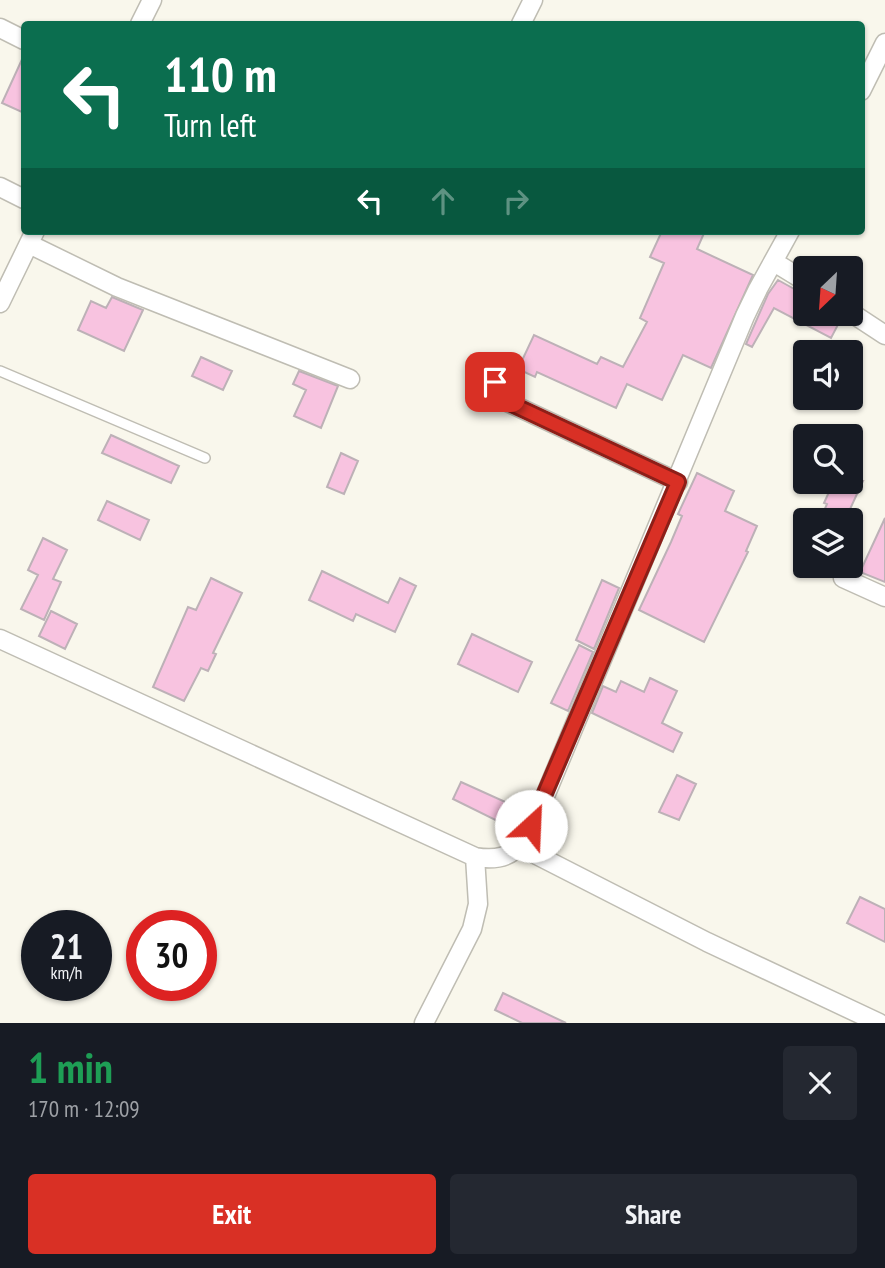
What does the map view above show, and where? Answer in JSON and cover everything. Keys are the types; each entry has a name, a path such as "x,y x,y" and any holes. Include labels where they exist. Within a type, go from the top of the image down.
{"street":[{"path":"142,21 152,0"},
{"path":"522,21 533,0"},
{"path":"0,28 21,38"},
{"path":"865,83 885,43"},
{"path":"0,187 21,198"},
{"path":"0,639 475,857 491,860 508,856 519,846 538,813 746,316 788,235"},
{"path":"0,303 32,237 117,287 350,379"},
{"path":"774,262 793,274"},
{"path":"863,321 885,335"},
{"path":"495,382 503,400 678,482"},
{"path":"843,578 885,597"},
{"path":"519,846 707,942 879,1023"},
{"path":"424,1023 472,929 478,904 475,857"}],"lane":[{"path":"0,371 205,458"}],"building":[{"path":"21,62 21,112 2,103"},
{"path":"660,235 703,235 697,249 753,275 711,368 683,355 662,400 627,384 616,408 537,372 535,377 518,369 534,335 597,364 601,357 623,367 647,322 640,318 664,263 650,257"},
{"path":"778,280 793,288 793,318 774,308 752,347 746,344 768,294"},
{"path":"112,297 143,310 124,351 78,330 91,301 106,308"},
{"path":"808,326 837,326 831,338"},
{"path":"201,357 232,371 223,390 192,376"},
{"path":"299,371 338,386 321,428 294,416 306,390 293,384"},
{"path":"111,435 179,466 171,483 102,453"},
{"path":"341,453 358,461 344,494 327,487"},
{"path":"697,473 734,491 725,511 757,526 746,551 748,552 704,642 639,610 671,542 682,516 678,514"},
{"path":"828,494 857,494 851,508 825,508 827,504 824,503"},
{"path":"107,501 149,520 140,540 98,520"},
{"path":"885,518 885,582 863,573 863,566"},
{"path":"43,538 67,550 53,579 61,582 44,620 21,609 38,575 28,570"},
{"path":"322,571 388,603 400,578 416,586 395,632 356,614 353,621 309,600"},
{"path":"211,578 242,593 213,653 216,654 208,671 201,668 184,701 153,687 188,607 196,610"},
{"path":"602,580 619,588 594,649 576,640"},
{"path":"51,611 77,624 65,649 39,636"},
{"path":"472,634 532,662 518,692 458,664"},
{"path":"579,645 593,652 568,711 551,703"},
{"path":"650,678 677,691 662,723 682,733 673,752 592,713 603,686 616,692 621,681 644,692"},
{"path":"677,775 696,784 679,820 659,812"},
{"path":"461,782 521,809 512,828 453,799"},
{"path":"860,897 885,909 885,942 847,923"},
{"path":"503,993 566,1023 522,1023 495,1010"}],"route":[{"path":"495,382 503,400 678,482 531,826"}]}
